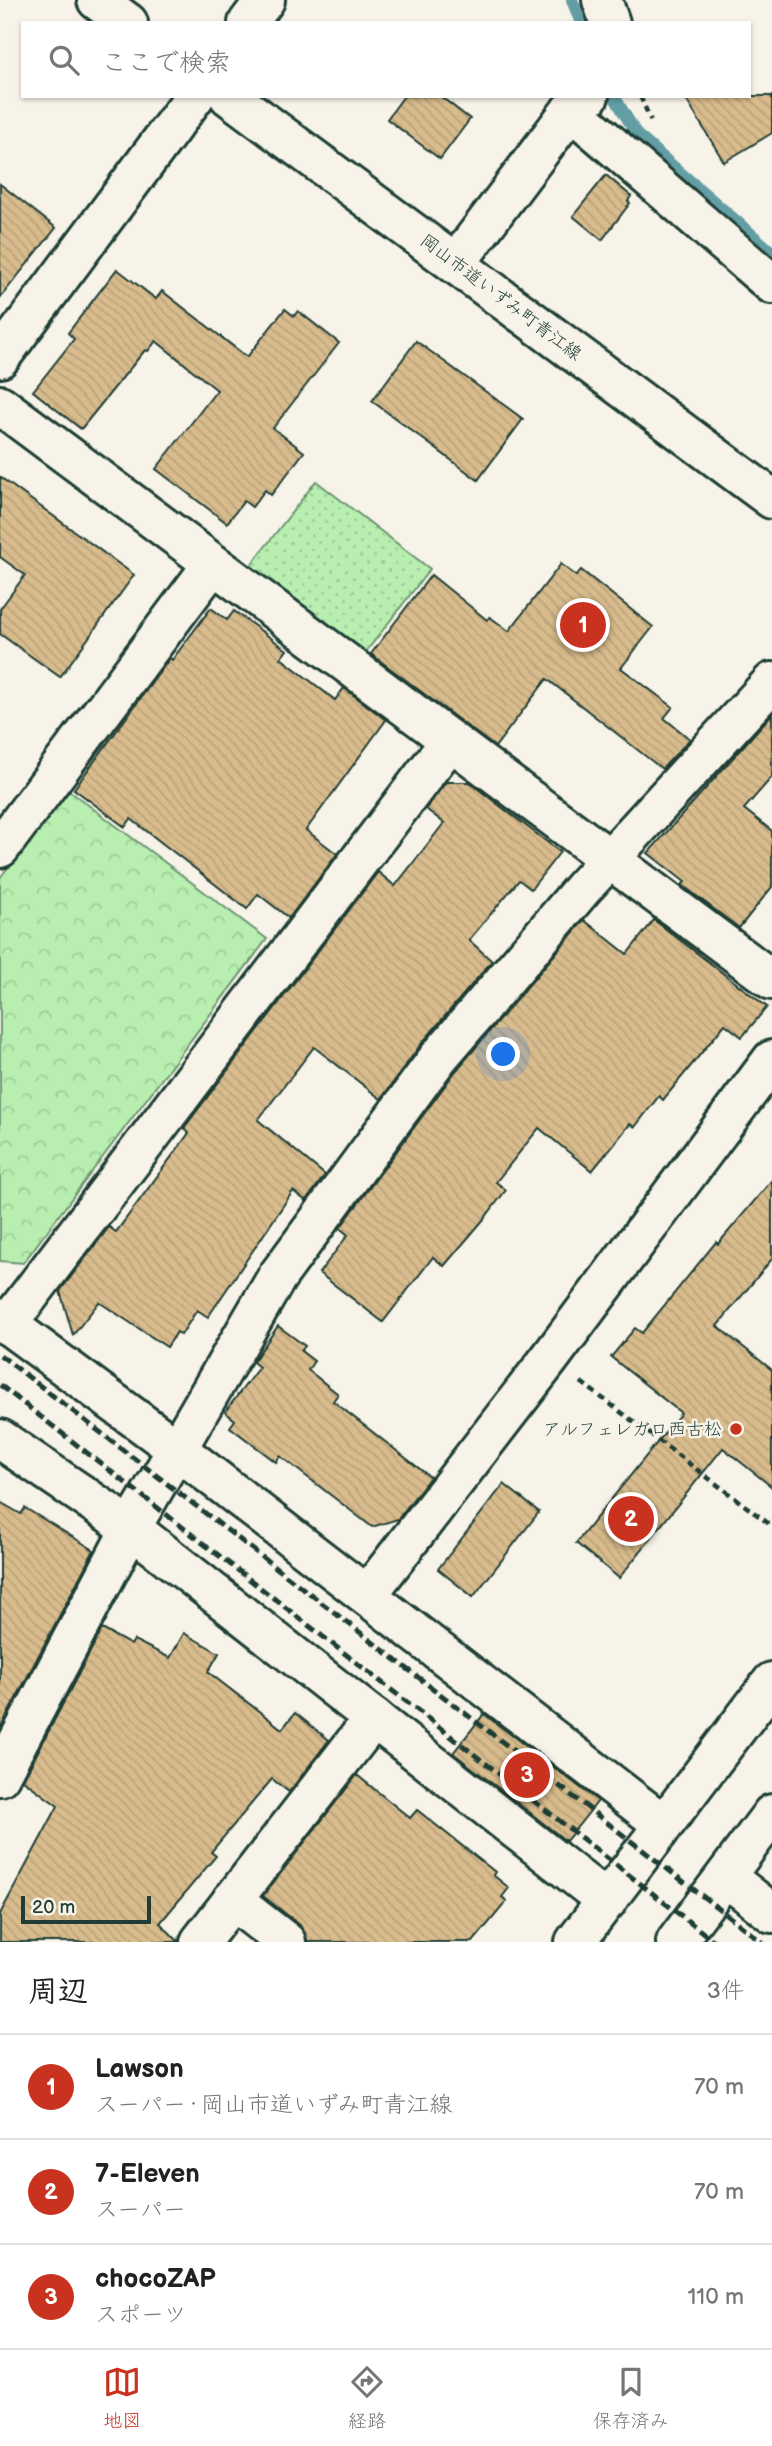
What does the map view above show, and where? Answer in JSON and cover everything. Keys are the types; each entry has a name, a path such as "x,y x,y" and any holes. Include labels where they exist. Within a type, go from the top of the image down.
{"street":[{"path":"97,0 125,21"},
{"path":"249,21 265,0"},
{"path":"601,0 609,21"},
{"path":"0,358 194,98"},
{"name":"岡山市道いずみ町青江線","path":"232,98 772,499"},
{"path":"456,263 580,103 772,284"},
{"path":"0,405 772,980"},
{"path":"0,848 213,564"},
{"path":"0,1776 131,1528 277,1277 438,1058 609,860 772,682"},
{"path":"450,741 4,1322 178,1450 663,1824"},
{"path":"367,1595 550,1358 772,1060"},
{"path":"0,1439 131,1528 607,1901"},
{"path":"575,1942 772,1682"},
{"path":"200,1942 374,1718"},
{"path":"676,1942 771,1816"},
{"path":"726,1877 772,1913"},
{"path":"232,1900 286,1942"}],"path":[{"path":"550,1358 772,1527"}],"green space":[{"path":"316,481 430,569 362,657 248,569"},
{"path":"67,789 267,939 23,1263 0,1261 0,878"}],"building":[{"path":"772,96 772,133 724,162 685,98"},
{"path":"403,98 443,98 470,119 440,159 387,119"},
{"path":"606,175 631,196 628,201 630,203 602,240 573,216"},
{"path":"0,184 56,228 0,298"},
{"path":"117,269 156,299 162,291 247,357 285,309 294,316 298,311 339,343 273,428 304,452 271,495 265,490 252,507 244,501 227,523 156,469 217,390 156,341 148,351 145,350 81,429 33,391 74,339 68,333"},
{"path":"416,341 523,419 478,480 372,401"},
{"path":"0,477 134,575 60,677 0,634 0,609 25,575 0,557"},
{"path":"561,564 576,576 581,570 653,627 621,668 673,707 664,718 690,739 662,769 547,679 495,747 371,654 431,575 487,620 490,617 509,631"},
{"path":"211,608 227,620 234,611 287,650 281,658 335,700 344,688 386,720 306,830 337,854 289,918 258,894 247,909 131,819 125,827 74,789 170,658 172,660"},
{"path":"772,714 772,777 744,809 772,831 772,887 739,928 682,885 685,882 648,853"},
{"path":"446,782 469,782 560,852 531,889 519,880 469,940 492,961 421,1044 381,1099 314,1047 258,1120 325,1175 306,1201 293,1191 208,1317 197,1310 181,1335 177,1332 167,1347 99,1302 73,1335 60,1291 109,1227 116,1232 189,1133 184,1128 378,872 395,886 444,823 426,809"},
{"path":"584,920 627,954 654,920 767,1007 742,1037 725,1024 663,1100 659,1096 635,1127 630,1124 592,1171 539,1128 496,1182 506,1190 484,1219 444,1266 433,1257 383,1322 319,1273 348,1235 340,1228 455,1072"},
{"path":"772,1180 772,1259 717,1326 772,1370 772,1487 723,1448 619,1578 576,1543 681,1413 611,1357 635,1328 642,1333 716,1242 718,1244"},
{"path":"278,1326 305,1346 301,1351 314,1361 308,1370 338,1394 333,1401 430,1477 398,1519 372,1527 280,1456 276,1462 230,1427 235,1420 225,1412 259,1367 253,1362"},
{"path":"504,1484 539,1512 473,1597 438,1569"},
{"path":"0,1502 21,1514 25,1508 94,1550 0,1729"},
{"path":"102,1629 131,1645 134,1640 170,1658 184,1633 219,1653 208,1672 282,1729 295,1713 329,1740 289,1792 272,1779 211,1852 216,1856 160,1923 179,1942 0,1942 0,1914 58,1806 23,1780"},
{"path":"484,1714 598,1801 566,1841 453,1753"},
{"path":"357,1775 410,1818 417,1810 495,1872 493,1875 509,1888 502,1897 507,1901 473,1942 307,1942 300,1925 263,1896"}],"waterway":[{"path":"572,0 580,21"},
{"path":"615,98 637,135 772,252"}],"railway":[{"path":"0,1355 762,1942"},
{"path":"0,1385 715,1942"}],"place":[{"name":"Lawson","path":"583,625"},
{"name":"アルフェレガロ西古松","path":"736,1429"},
{"name":"7-Eleven","path":"631,1519"},
{"name":"chocoZAP","path":"527,1775"}]}
